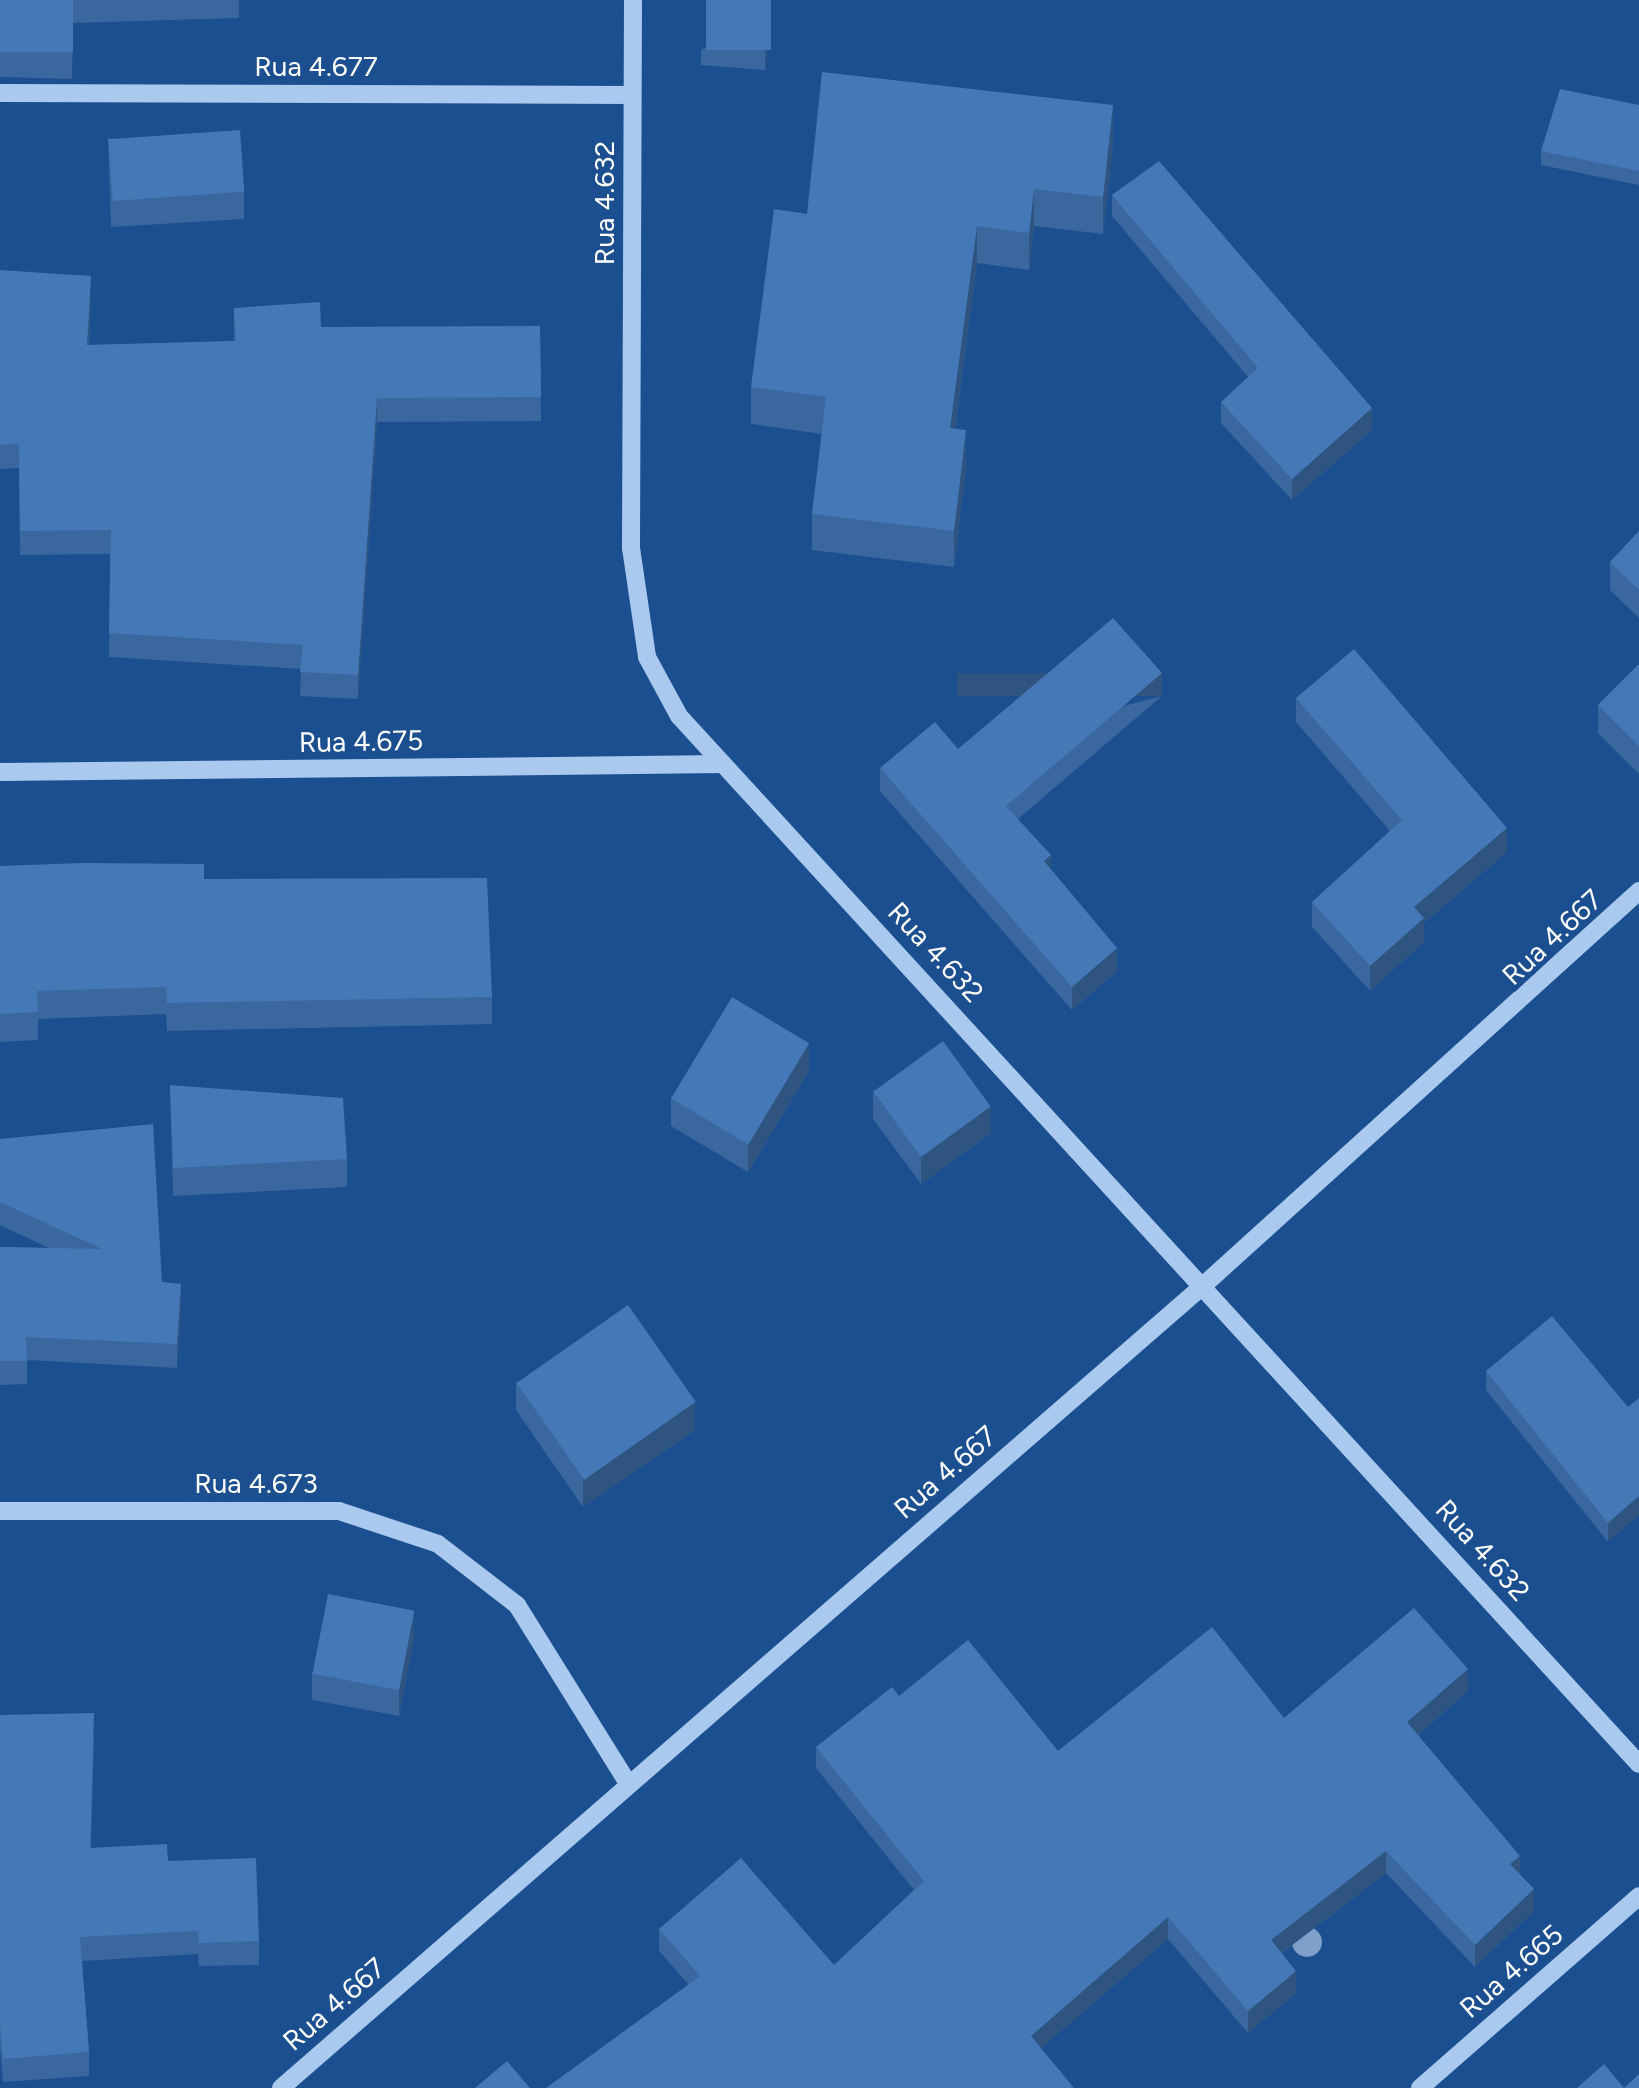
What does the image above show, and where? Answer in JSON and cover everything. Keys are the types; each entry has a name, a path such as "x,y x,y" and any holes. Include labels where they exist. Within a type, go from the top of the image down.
{"street":[{"name":"Rua 4.632","path":"633,0 630,548 647,657 679,716 1206,1283 1639,1764"},
{"name":"Rua 4.677","path":"0,92 632,95"},
{"name":"Rua 4.675","path":"0,772 723,764"},
{"name":"Rua 4.667","path":"280,2088 1206,1283 1639,891"},
{"name":"Rua 4.673","path":"0,1511 339,1511 438,1544 517,1605 628,1783"},
{"name":"Rua 4.665","path":"1420,2088 1639,1896"}],"building":[{"path":"0,0 73,0 73,52 0,52"},
{"path":"706,0 771,0 771,50 706,50"},
{"path":"822,72 1113,105 1103,197 1034,189 1029,233 977,226 950,428 966,430 954,531 812,514 826,397 751,387 774,209 807,214"},
{"path":"1560,89 1639,105 1639,171 1541,151"},
{"path":"240,130 244,192 113,201 108,139"},
{"path":"1159,161 1372,408 1292,479 1221,402 1258,368 1112,195"},
{"path":"0,270 91,276 87,345 236,341 234,308 320,302 321,327 540,326 541,397 377,398 358,675 300,672 303,645 109,633 111,530 20,531 19,444 0,445"},
{"path":"1639,531 1639,590 1610,562"},
{"path":"1113,618 1162,673 1006,806 1051,855 1044,861 1117,948 1072,987 880,768 935,722 958,749"},
{"path":"1354,649 1507,828 1414,907 1424,918 1370,966 1312,902 1402,820 1296,698"},
{"path":"1639,664 1639,746 1598,705"},
{"path":"204,864 204,879 487,878 492,997 167,1003 166,987 37,991 38,1012 0,1014 0,866"},
{"path":"732,997 809,1043 748,1144 671,1098"},
{"path":"943,1041 991,1107 921,1157 873,1092"},
{"path":"170,1085 343,1098 347,1159 173,1168"},
{"path":"153,1124 162,1282 181,1284 177,1344 26,1337 27,1361 0,1361 0,1247 102,1249 0,1202 0,1139"},
{"path":"628,1305 696,1402 584,1480 517,1383"},
{"path":"1552,1316 1628,1407 1639,1398 1639,1496 1608,1523 1486,1371"},
{"path":"328,1594 414,1611 399,1690 313,1674"},
{"path":"1414,1608 1468,1669 1407,1722 1520,1856 1510,1864 1534,1889 1475,1945 1386,1851 1271,1940 1296,1971 1248,2011 1168,1917 1031,2036 1074,2088 546,2088 700,1976 659,1929 741,1858 834,1965 924,1881 816,1747 892,1687 899,1696 968,1640 1058,1751 1212,1627 1284,1718"},
{"path":"94,1713 90,1848 167,1844 168,1861 256,1858 259,1941 199,1943 198,1931 80,1937 89,2052 3,2059 0,1715"},
{"path":"507,2061 530,2088 475,2088"},
{"path":"1604,2064 1624,2088 1577,2088"},
{"path":"1639,2074 1639,2088 1624,2088"}]}
